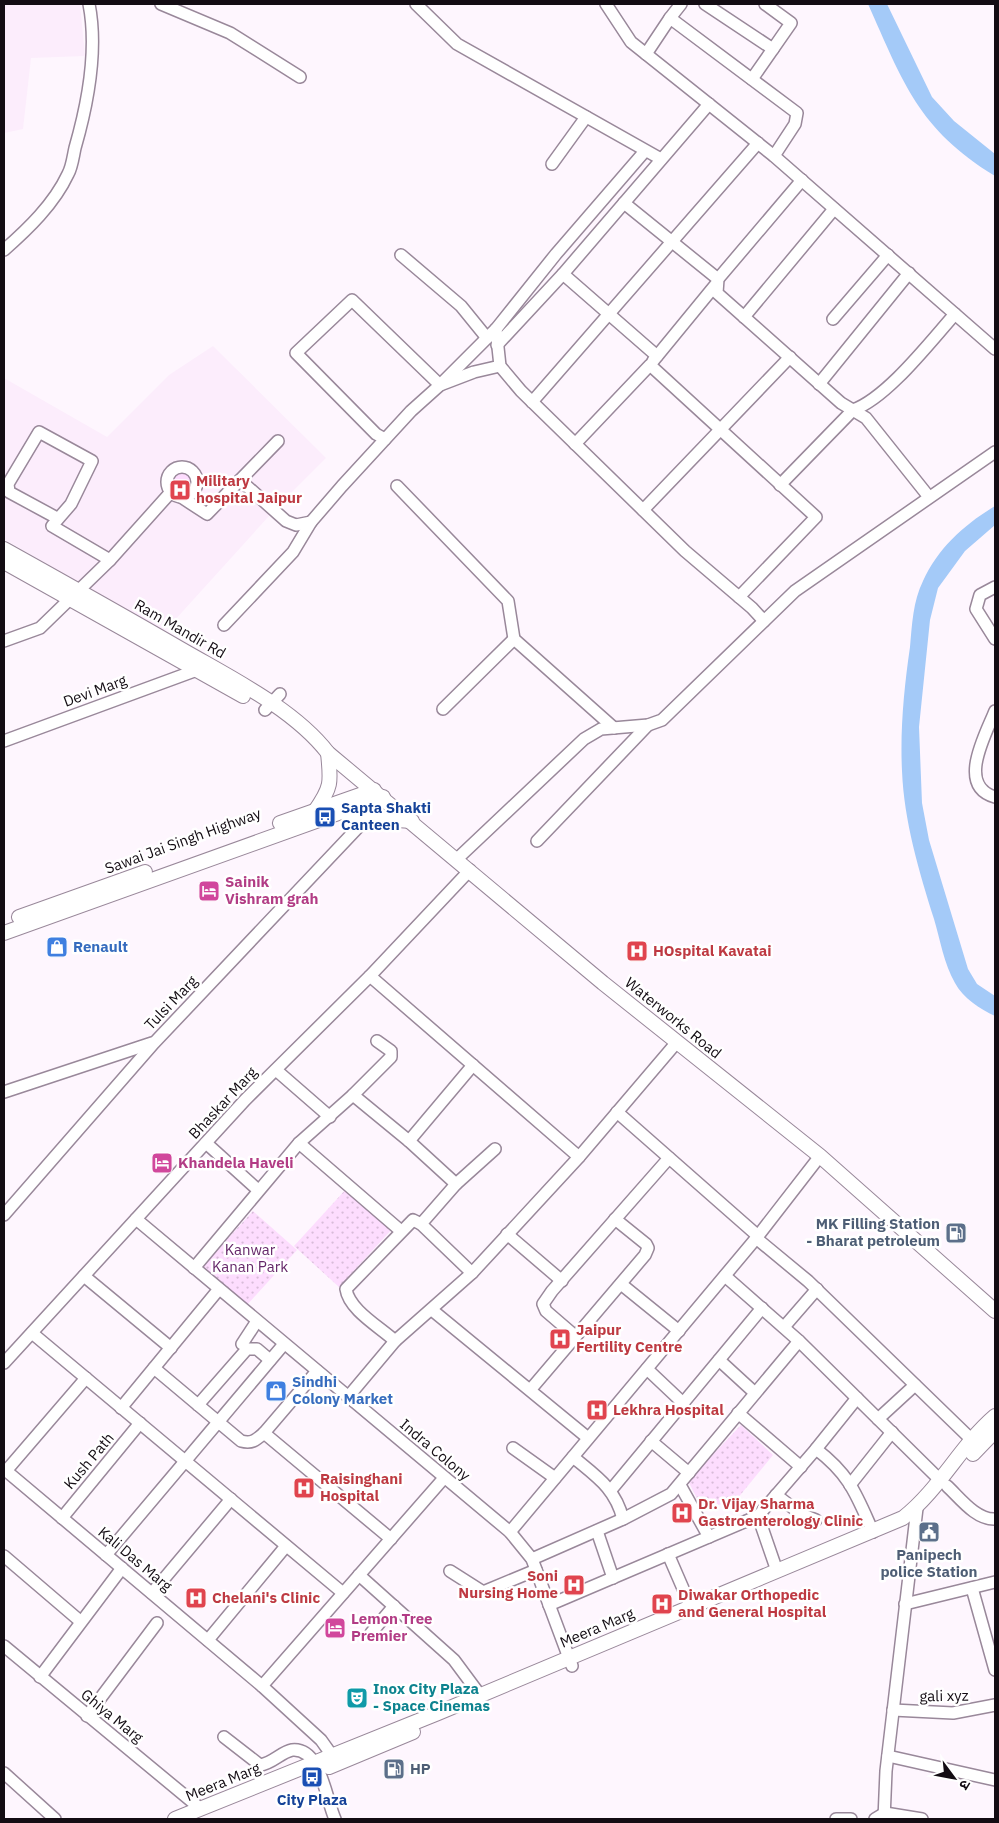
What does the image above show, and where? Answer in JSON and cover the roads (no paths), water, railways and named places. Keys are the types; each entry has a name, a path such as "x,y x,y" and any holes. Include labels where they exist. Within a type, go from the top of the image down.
{"main road":[{"name":"Ram Mandir Rd","path":"4,549 74,594 203,669 272,702 319,741 328,753"},
{"path":"4,562 74,594"},
{"path":"315,810 327,794 331,778 328,753"},
{"name":"Waterworks Road","path":"328,753 677,1042 820,1156 995,1311"},
{"path":"4,933 341,811 378,793"},
{"name":"Sawai Jai Singh Highway","path":"4,923 315,810 378,793"},
{"path":"341,811 367,818 412,822"},
{"name":"Meera Marg","path":"335,1759 480,1695 570,1662 691,1607 903,1518 944,1483 973,1441 994,1420"},
{"name":"Meera Marg","path":"175,1819 200,1814 570,1662 903,1529 914,1522 994,1420"}],"street":[{"path":"4,250 27,230 68,174 80,134 91,69 92,20 89,4"},
{"path":"161,4 230,33 300,77"},
{"path":"416,4 457,44 662,159"},
{"path":"606,4 631,42 774,156 995,349"},
{"path":"646,54 680,4"},
{"path":"705,4 773,49"},
{"path":"752,79 791,23 765,4"},
{"path":"670,18 797,113 796,124 774,156"},
{"path":"224,625 293,552 311,522 385,439 468,357 492,342 563,274 709,104"},
{"path":"552,164 586,117"},
{"path":"532,402 758,143"},
{"path":"492,342 496,329 556,254 646,151"},
{"path":"575,444 653,361 802,180"},
{"path":"624,203 718,281"},
{"path":"744,316 834,208"},
{"path":"401,255 461,306 492,342 500,366 532,402 686,551 739,596 764,621"},
{"path":"833,319 888,255"},
{"path":"819,384 908,273"},
{"path":"563,274 609,314 721,429 816,518 739,596"},
{"path":"718,281 717,293 841,403 866,418 929,496"},
{"path":"385,439 376,434 296,353 352,300 440,384"},
{"path":"780,485 853,410 866,406 901,374 956,314"},
{"path":"465,375 468,357"},
{"path":"643,510 790,357"},
{"path":"440,384 500,366"},
{"path":"56,518 9,492 8,484 39,432 92,461 71,504 64,514 56,518 52,526 110,560"},
{"path":"4,641 40,628 176,495 207,514 278,442"},
{"path":"457,859 584,739 601,729 648,726 662,720 795,591 929,496 995,452"},
{"path":"240,480 286,521 296,525 311,522"},
{"path":"397,486 508,601 514,639 614,728"},
{"path":"995,587 980,595 976,609 995,638"},
{"path":"443,709 514,639"},
{"name":"Devi Marg","path":"4,740 203,669"},
{"path":"995,710 975,762 977,780 982,789 995,797"},
{"path":"537,841 648,726"},
{"name":"Tulsi Marg","path":"4,1215 154,1043 367,818"},
{"name":"Bhaskar Marg","path":"4,1363 206,1143 370,976 470,870"},
{"path":"370,976 580,1157"},
{"path":"194,1268 299,1143 330,1117 391,1057 391,1051 377,1041"},
{"path":"348,1397 395,1341 472,1273 580,1157 677,1042"},
{"path":"4,1092 154,1043"},
{"path":"409,1141 474,1065"},
{"path":"276,1070 330,1117"},
{"path":"353,1095 409,1141 456,1184"},
{"path":"617,1112 817,1289 973,1441"},
{"path":"206,1143 258,1190"},
{"path":"299,1143 401,1231"},
{"path":"421,1224 456,1184 495,1149"},
{"path":"510,1532 725,1276 820,1156"},
{"path":"575,1336 546,1311 543,1304 670,1158"},
{"name":"Indra Colony","path":"136,1219 510,1532 534,1564 570,1662"},
{"path":"531,1389 621,1284 648,1248 646,1244 615,1219"},
{"path":"395,1341 347,1298 346,1289 412,1220 421,1224 472,1273"},
{"path":"507,1234 562,1280"},
{"path":"84,1276 171,1348"},
{"path":"725,1276 799,1341 975,1512 989,1519 995,1519"},
{"path":"621,1284 679,1331"},
{"path":"121,1408 219,1289"},
{"path":"784,1327 817,1289"},
{"path":"611,1490 762,1308"},
{"path":"432,1310 531,1389 588,1438"},
{"path":"242,1344 257,1321"},
{"path":"32,1333 344,1593"},
{"path":"450,1570 483,1592 671,1494 799,1341"},
{"path":"106,1555 284,1344"},
{"path":"198,1405 247,1349 257,1349 270,1360"},
{"path":"718,1360 755,1393"},
{"path":"154,1368 241,1441 247,1443 254,1442 264,1433 316,1371"},
{"path":"647,1369 683,1403"},
{"path":"5,1470 86,1378"},
{"path":"878,1418 915,1385"},
{"path":"549,1605 758,1516 857,1398"},
{"path":"738,1413 801,1467"},
{"name":"Kush Path","path":"62,1518 140,1423"},
{"path":"850,1485 892,1432"},
{"path":"264,1433 391,1538"},
{"path":"651,1441 689,1473"},
{"path":"514,1448 555,1478"},
{"path":"816,1449 838,1466 850,1485 873,1532"},
{"path":"573,1456 611,1490 619,1502 623,1520"},
{"name":"Kali Das Marg","path":"5,1470 262,1686 321,1740 335,1759"},
{"path":"262,1686 444,1478"},
{"path":"680,1485 709,1537"},
{"path":"776,1495 801,1514 816,1520"},
{"path":"152,1593 231,1499"},
{"path":"917,1508 880,1818 922,1819"},
{"path":"758,1516 777,1571"},
{"path":"597,1531 612,1578"},
{"path":"208,1640 286,1546"},
{"path":"668,1554 691,1607"},
{"path":"4,1556 80,1621"},
{"path":"40,1677 80,1621 122,1568"},
{"path":"360,1575 454,1660 480,1695"},
{"path":"905,1604 995,1582"},
{"path":"972,1588 992,1646 995,1670"},
{"path":"371,1633 394,1606"},
{"path":"87,1716 157,1623"},
{"name":"Ghiya Marg","path":"4,1646 200,1814"},
{"name":"gali xyz","path":"893,1710 953,1713 995,1705"},
{"path":"224,1737 260,1764 266,1764 289,1751 303,1752 317,1766 335,1819"},
{"path":"888,1756 995,1780"},
{"path":"4,1774 55,1819"},
{"path":"327,1819 329,1802"},
{"path":"836,1819 851,1819"}],"water":[{"path":"868,4 887,4 932,97 954,121 995,154 995,176 969,158 930,121 903,80"},
{"path":"995,506 995,525 965,551 938,588 930,620 919,727 922,803 929,840 968,969 977,984 995,996 995,1016 963,994 948,968 909,827 903,790 902,725 914,613 920,589 936,558 953,538"}],"place":[{"name":"Military hospital Jaipur","path":"180,490"},
{"name":"Sapta Shakti Canteen","path":"325,817"},
{"name":"Sainik Vishram grah","path":"209,891"},
{"name":"Renault","path":"57,947"},
{"name":"HOspital Kavatai","path":"637,951"},
{"name":"Khandela Haveli","path":"162,1163"},
{"name":"MK Filling Station - Bharat petroleum","path":"956,1233"},
{"name":"Jaipur Fertility Centre","path":"560,1339"},
{"name":"Sindhi Colony Market","path":"276,1391"},
{"name":"Lekhra Hospital","path":"597,1410"},
{"name":"Raisinghani Hospital","path":"304,1488"},
{"name":"Dr. Vijay Sharma Gastroenterology Clinic","path":"682,1513"},
{"name":"Panipech police Station","path":"929,1532"},
{"name":"Soni Nursing Home","path":"574,1585"},
{"name":"Chelani's Clinic","path":"196,1598"},
{"name":"Diwakar Orthopedic and General Hospital","path":"662,1604"},
{"name":"Lemon Tree Premier","path":"335,1628"},
{"name":"Inox City Plaza - Space Cinemas","path":"357,1698"},
{"name":"HP","path":"394,1769"},
{"name":"City Plaza","path":"312,1777"}],"park label":[{"name":"Kanwar Kanan Park","path":"250,1258"}]}
